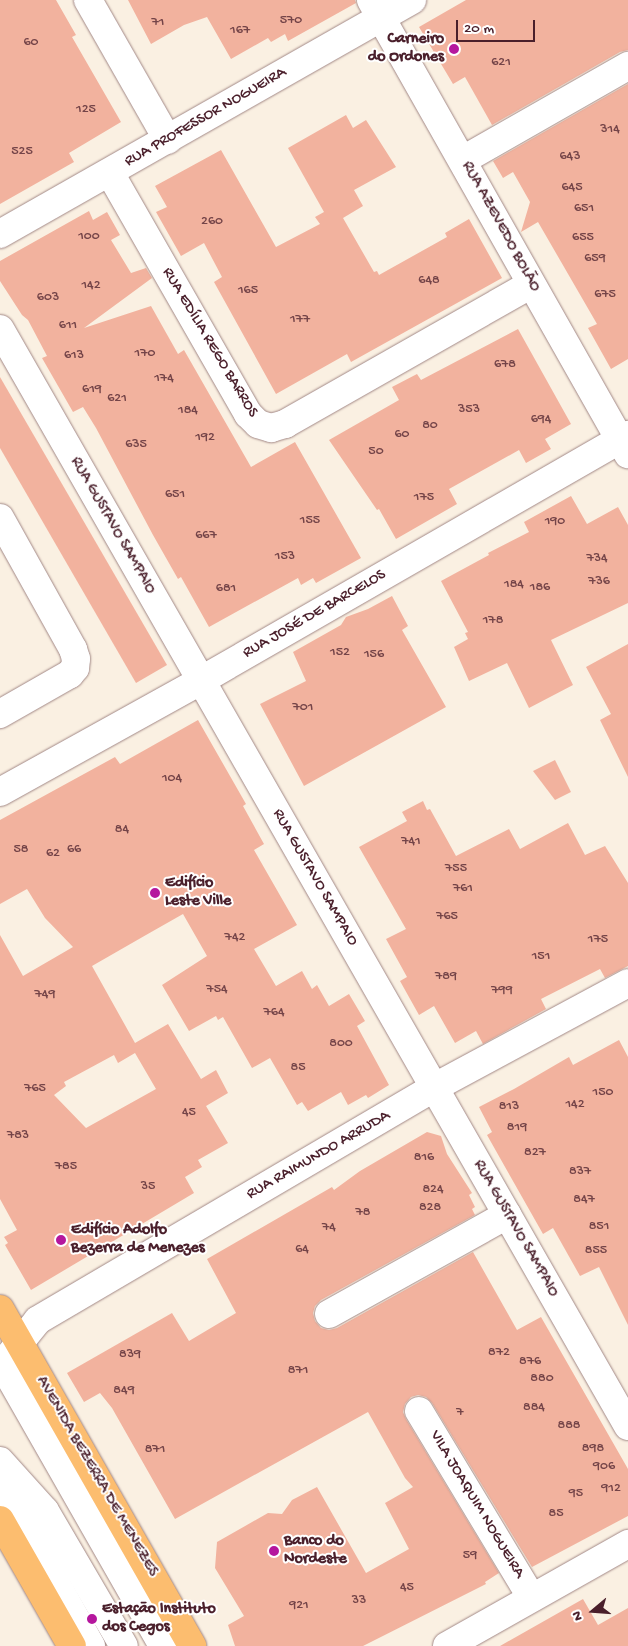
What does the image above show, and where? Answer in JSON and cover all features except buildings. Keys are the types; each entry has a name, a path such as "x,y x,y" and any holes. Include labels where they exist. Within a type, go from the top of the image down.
{"main road":[{"name":"AVENIDA BEZERRA DE MENEZES","path":"0,1309 5,1358 192,1646"},
{"path":"0,1520 72,1646"}],"street":[{"path":"88,0 168,140"},
{"name":"RUA PROFESSOR NOGUEIRA","path":"0,234 168,140 376,9 412,0"},
{"name":"RUA AZEVEDO BOLÃO","path":"376,9 463,160 531,284 625,443"},
{"path":"463,160 628,66"},
{"name":"RUA EDÍLIA REGO BARROS","path":"110,173 248,414 258,424 271,428 284,424 531,284"},
{"name":"RUA GUSTAVO SAMPAIO","path":"0,329 628,1426"},
{"name":"RUA JOSÉ DE BARCELOS","path":"0,792 625,443"},
{"path":"0,714 70,674 75,668 76,659 73,649 2,528"},
{"name":"RUA RAIMUNDO ARRUDA","path":"5,1358 38,1320 435,1087 628,983"},
{"path":"329,1314 507,1215"},
{"name":"AVENIDA BEZERRA DE MENEZES","path":"5,1358 163,1646"},
{"name":"VILA JOAQUIM NOGUEIRA","path":"419,1411 532,1598"},
{"path":"0,1462 45,1511 124,1646"},
{"path":"0,1475 22,1523 91,1646"},
{"path":"447,1646 628,1544"}],"place":[{"name":"Carneiro do Ordones","path":"454,49"},
{"name":"Edifício Leste Ville","path":"155,893"},
{"name":"Edifício Adolfo Bezerra de Menezes","path":"61,1240"},
{"name":"Banco do Nordeste","path":"274,1551"},
{"name":"Estação Instituto dos Cegos","path":"92,1619"}]}
